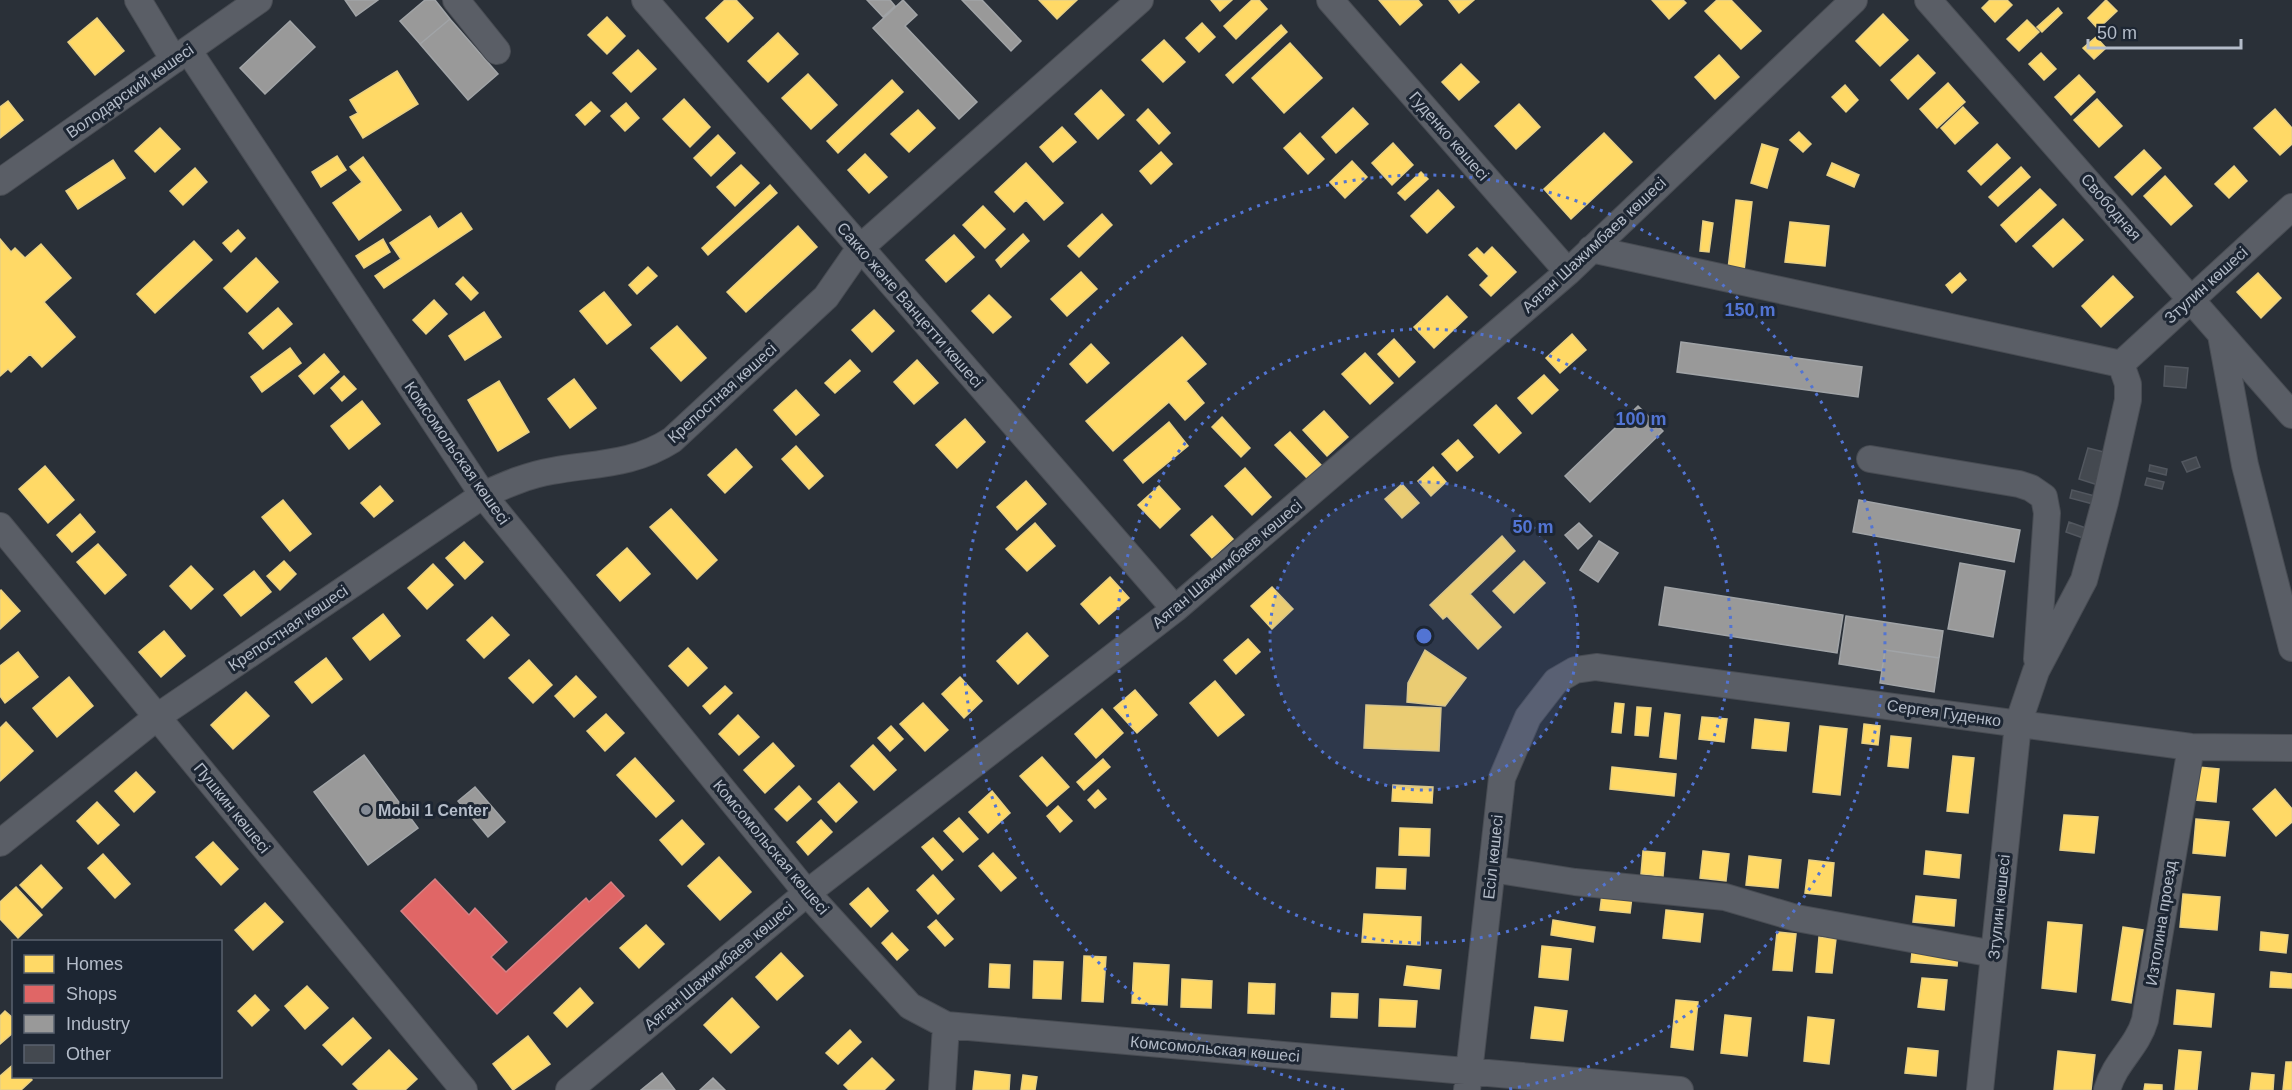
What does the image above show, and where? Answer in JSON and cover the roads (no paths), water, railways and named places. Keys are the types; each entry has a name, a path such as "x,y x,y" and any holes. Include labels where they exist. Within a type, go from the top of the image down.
{"street":[{"name":"Комсомольская көшесі","path":"138,0 181,55 483,495 807,893 910,1006 946,1025 1468,1081 1680,1090"},
{"name":"Володарский көшесі","path":"0,182 259,0"},
{"path":"456,0 497,51"},
{"name":"Сакко және Ванцетти көшесі","path":"645,0 1175,609"},
{"name":"Крепостная көшесі","path":"0,843 157,717 483,495 514,481 550,471 625,461 650,454 672,440 826,297 860,248 1140,0"},
{"name":"Гуденко көшесі","path":"1330,0 1568,272"},
{"name":"Аяган Шажимбаев көшесі","path":"569,1090 807,893 1175,609 1568,272 1854,0"},
{"name":"Свободная","path":"1928,0 2292,416"},
{"name":"Зтулин көшесі","path":"2121,363 2292,207"},
{"path":"1592,249 2121,363 2128,384 2128,400 2105,502 2084,580 2036,671"},
{"path":"2220,335 2245,465 2292,648"},
{"path":"1870,459 2019,484 2031,488 2044,497 2047,513 2036,671"},
{"name":"Пушкин көшесі","path":"0,526 464,1090"},
{"name":"Сергея Гуденко","path":"1596,667 2190,747 2292,748"},
{"name":"Есіл көшесі","path":"1468,1081 1502,778 1528,717 1556,681 1575,670 1596,667"},
{"name":"Зтулин көшесі","path":"1980,1090 2018,724 2036,671"},
{"name":"Изтолина проезд","path":"2108,1090 2115,1066 2140,1036 2145,1020 2190,747"},
{"path":"1492,869 1575,882 1725,897 1796,918 1994,954"},
{"path":"942,1090 946,1025"}],"place":[{"name":"Mobil 1 Center","path":"366,810"}]}
